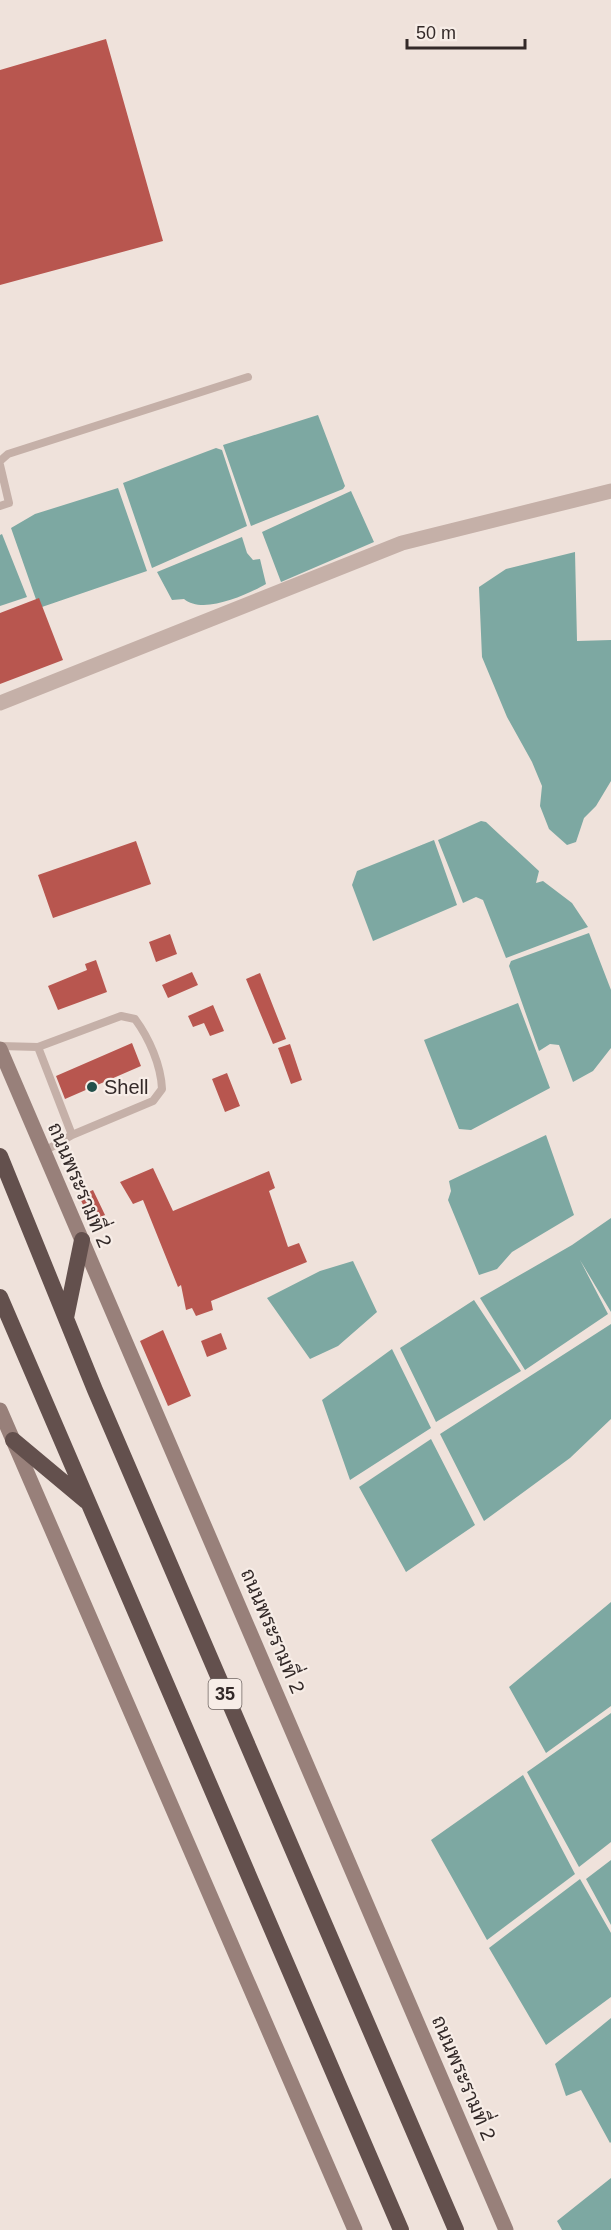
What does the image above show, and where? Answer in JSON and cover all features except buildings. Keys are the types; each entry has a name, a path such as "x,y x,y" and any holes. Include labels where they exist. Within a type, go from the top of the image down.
{"highway":[{"name":"35","path":"0,1156 66,1318 456,2230"},
{"path":"66,1318 82,1240"},
{"name":"35","path":"0,1297 401,2230"},
{"path":"13,1440 89,1503"}],"main road":[{"name":"ถนนพระรามที่ 2","path":"0,1048 506,2230"},
{"path":"0,1410 355,2230"}],"street":[{"path":"0,703 402,543 611,491"}],"lane":[{"path":"0,506 9,503 0,463 8,454 248,376"},
{"path":"0,1048 38,1047 121,1016 135,1019 143,1030 162,1073 162,1089 153,1101 72,1134 43,1152"},
{"path":"38,1047 72,1134"}],"water":[{"path":"318,415 345,486 343,489 251,526 223,445"},
{"path":"216,448 222,450 247,526 152,568 123,483"},
{"path":"118,488 147,571 39,608 11,528 35,514"},
{"path":"351,491 374,542 281,582 262,532"},
{"path":"2,534 27,597 0,606 0,535"},
{"path":"242,537 247,553 253,560 260,559 266,584 225,602 202,605 184,599 172,600 157,572"},
{"path":"575,552 577,641 611,640 611,781 596,806 584,818 576,842 567,845 549,829 540,806 542,786 532,762 507,717 482,657 479,587 506,569"},
{"path":"481,821 486,822 539,871 536,883 543,881 572,903 588,927 506,958 483,900 476,897 463,903 438,840"},
{"path":"434,840 457,905 373,941 352,885 357,871"},
{"path":"589,933 611,990 611,1048 593,1071 573,1082 559,1045 550,1044 539,1051 509,966 511,961"},
{"path":"518,1003 550,1088 471,1130 459,1129 424,1040"},
{"path":"546,1135 574,1215 512,1252 497,1269 479,1275 448,1200 451,1191 449,1181"},
{"path":"611,1218 611,1312 580,1260 608,1314 525,1370 480,1298 572,1245"},
{"path":"353,1261 377,1312 338,1346 310,1359 267,1298 320,1271"},
{"path":"474,1300 521,1371 436,1422 400,1348"},
{"path":"611,1324 611,1419 570,1458 484,1521 440,1434"},
{"path":"392,1349 431,1428 350,1480 322,1400"},
{"path":"431,1439 475,1525 406,1572 359,1487"},
{"path":"611,1602 611,1706 546,1753 509,1687"},
{"path":"611,1713 611,1842 579,1867 527,1772"},
{"path":"523,1775 575,1874 487,1940 431,1840"},
{"path":"611,1860 611,1925 586,1879"},
{"path":"580,1879 611,1933 611,1997 546,2045 489,1948"},
{"path":"611,2018 610,2143 581,2090 566,2096 555,2064"},
{"path":"611,2178 611,2230 562,2230 557,2221"}],"place":[{"name":"Shell","path":"92,1087"}]}
